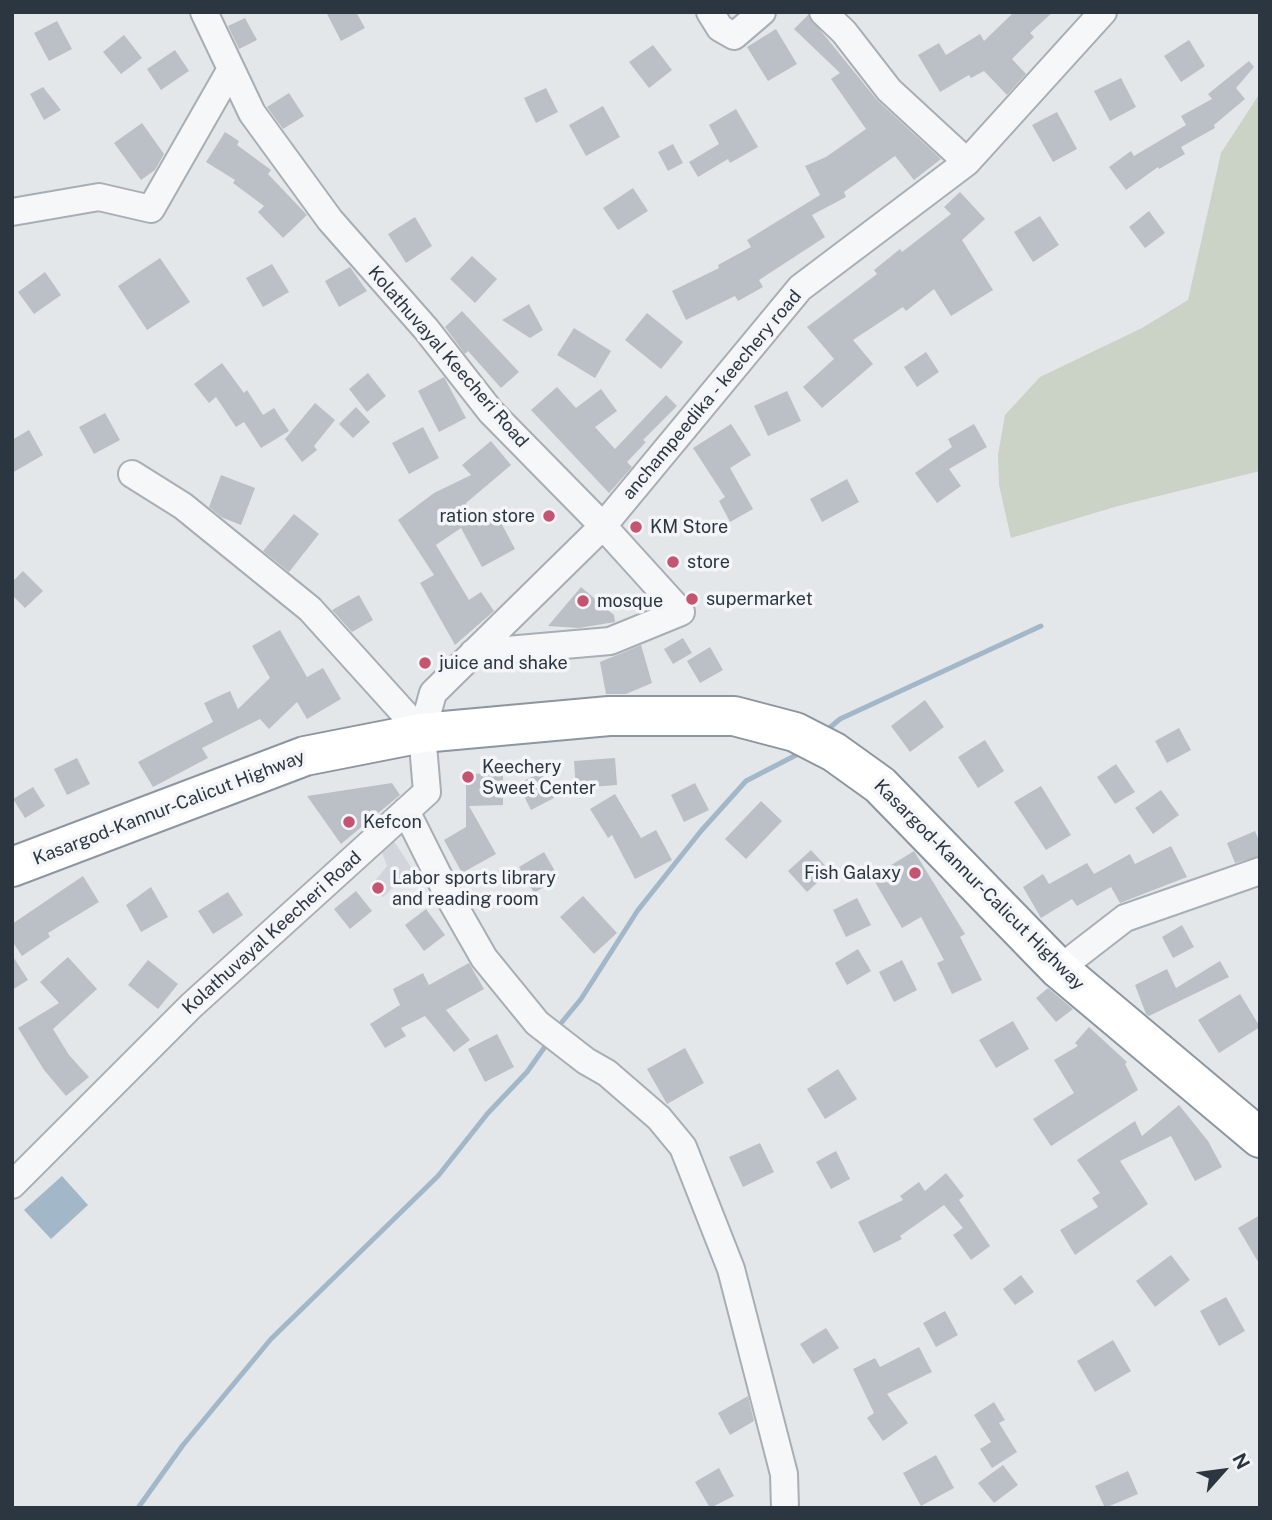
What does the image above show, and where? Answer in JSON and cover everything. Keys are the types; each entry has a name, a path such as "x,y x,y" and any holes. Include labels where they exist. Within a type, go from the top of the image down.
{"highway":[{"name":"Kasargod-Kannur-Calicut Highway","path":"12,867 305,755 422,733 609,716 734,716 796,732 834,752 880,785 1059,969 1260,1138"}],"street":[{"name":"Kolathuvayal Keecheri Road","path":"12,1185 191,1006 427,792 422,733 433,693 603,526 491,412 426,329 330,220 225,80 204,12"},
{"path":"710,12 720,28 734,36 762,12"},
{"path":"823,12 844,32 889,90 967,162"},
{"name":"anchampeedika - keechery road","path":"603,526 800,288 967,162 1103,12"},
{"path":"12,212 99,197 151,209 225,80"},
{"path":"132,474 183,506 310,609 422,733"},
{"path":"472,653 610,641 681,612 603,526"},
{"path":"406,811 448,895 484,958 537,1023 586,1061 607,1073 659,1118 683,1147 731,1269 784,1474 785,1508"},
{"path":"1059,969 1125,918 1260,871"}],"shaded area":[{"path":"393,840 413,870 383,897 370,887 387,866 382,853"}],"green space":[{"path":"1260,93 1260,471 1118,506 1011,538 999,485 998,455 1005,415 1040,377 1142,328 1188,300 1221,153"}],"water":[{"path":"62,1176 88,1205 51,1239 24,1210"}],"building":[{"path":"326,12 356,12 365,28 341,41"},
{"path":"1014,12 1053,12 1030,33 1034,37 1012,59 1026,74 1007,95 984,71 971,78 969,75 940,92 918,55 939,43 946,55 980,34 984,41"},
{"path":"808,15 877,100 941,159 914,180 895,156 844,192 846,197 812,215 825,237 759,280 763,287 738,301 735,296 686,320 672,291 719,268 718,265 751,247 747,240 820,195 805,166 826,157 866,129 831,79 840,73 794,29"},
{"path":"245,18 257,40 239,49 228,26"},
{"path":"57,21 72,49 49,61 34,33"},
{"path":"776,29 797,64 768,81 747,47"},
{"path":"124,35 142,58 121,74 103,52"},
{"path":"1189,40 1205,66 1181,82 1164,56"},
{"path":"653,45 672,70 649,88 629,62"},
{"path":"175,50 189,71 161,90 147,69"},
{"path":"1249,61 1254,67 1236,88 1245,99 1214,125 1215,128 1181,147 1185,154 1159,169 1158,167 1126,190 1109,167 1131,151 1134,156 1186,125 1181,116 1212,99 1208,94"},
{"path":"1121,78 1136,107 1110,121 1094,91"},
{"path":"43,87 61,110 44,120 30,94"},
{"path":"546,88 558,112 536,123 524,98"},
{"path":"289,93 304,116 283,129 267,107"},
{"path":"603,106 620,137 586,156 569,125"},
{"path":"736,109 758,147 730,163 728,159 698,177 689,162 719,144 709,125"},
{"path":"1057,112 1077,149 1053,162 1032,125"},
{"path":"142,123 164,154 155,170 141,180 114,143"},
{"path":"225,132 239,141 237,145 271,170 268,174 307,215 283,238 258,212 264,206 233,183 235,180 206,162"},
{"path":"673,144 683,163 668,171 658,152"},
{"path":"633,188 648,211 618,230 603,208"},
{"path":"960,192 985,219 962,240 993,290 951,316 934,289 906,311 903,307 853,340 873,364 822,408 803,387 834,359 807,327 877,274 874,270 900,249 902,252 951,214 944,207"},
{"path":"1149,211 1165,233 1145,248 1129,227"},
{"path":"1040,216 1059,245 1033,262 1014,232"},
{"path":"415,217 432,246 406,263 388,234"},
{"path":"472,256 497,279 475,303 450,279"},
{"path":"160,258 190,302 147,330 118,286"},
{"path":"272,264 289,292 263,307 246,278"},
{"path":"350,267 367,291 339,307 325,281"},
{"path":"45,272 61,295 34,314 18,292"},
{"path":"529,304 543,330 530,338 502,320"},
{"path":"462,311 519,372 501,388 468,351 465,354 445,327"},
{"path":"647,313 683,342 661,369 625,340"},
{"path":"574,328 611,351 595,378 557,355"},
{"path":"926,352 939,372 917,387 904,367"},
{"path":"222,363 244,393 247,390 263,415 274,408 289,431 261,448 244,422 236,427 216,397 209,403 194,384"},
{"path":"368,373 386,396 367,412 349,389"},
{"path":"444,377 466,418 439,432 418,391"},
{"path":"557,387 576,408 601,389 617,411 595,427 615,449 666,395 677,406 643,440 646,442 627,462 632,467 609,493 531,410"},
{"path":"787,391 801,421 768,436 754,406"},
{"path":"315,403 335,420 314,446 317,450 302,462 285,439"},
{"path":"356,407 370,422 353,438 339,424"},
{"path":"105,413 120,440 94,454 79,427"},
{"path":"731,424 751,455 730,468 753,509 730,522 719,501 725,497 693,448"},
{"path":"974,424 987,447 949,469 961,486 937,503 915,473 952,447 948,439"},
{"path":"423,427 439,458 409,474 392,443"},
{"path":"29,430 43,455 12,473 12,440"},
{"path":"491,441 511,465 466,503 477,525 497,515 515,549 482,567 461,528 436,545 469,600 481,592 494,611 455,645 420,583 434,575 398,520 434,493 471,475 462,465"},
{"path":"221,475 255,488 241,525 221,517 209,507"},
{"path":"847,479 859,502 822,522 810,499"},
{"path":"294,514 319,534 289,572 263,551"},
{"path":"23,571 43,591 25,608 12,595 12,582"},
{"name":"mosque","path":"581,587 614,615 615,622 579,628 548,626"},
{"path":"359,595 373,620 352,632 332,610"},
{"path":"280,630 307,677 323,668 341,699 307,719 297,702 269,729 260,719 202,748 208,758 153,787 138,762 213,722 204,703 230,691 238,709 270,678 252,646"},
{"path":"683,638 692,653 673,664 664,649"},
{"path":"641,645 652,683 626,694 606,694 600,662"},
{"path":"710,647 723,670 700,683 687,661"},
{"path":"925,700 944,727 910,752 891,726"},
{"path":"1179,728 1191,750 1167,763 1155,741"},
{"path":"985,740 1004,771 978,788 958,757"},
{"path":"77,758 90,784 67,795 54,769"},
{"path":"615,758 617,785 576,788 574,761"},
{"path":"1116,764 1135,792 1115,804 1097,777"},
{"path":"541,772 554,798 531,810 518,784"},
{"path":"503,773 503,805 469,806 496,854 462,873 444,840 466,827 466,774"},
{"name":"Kefcon","path":"392,783 400,795 341,844 307,796"},
{"path":"695,783 709,810 684,822 671,795"},
{"path":"1041,786 1071,835 1046,850 1014,802"},
{"path":"33,787 45,806 25,818 13,799"},
{"path":"1161,790 1179,815 1153,834 1135,808"},
{"path":"615,794 641,838 656,830 672,860 635,879 612,835 608,838 590,809"},
{"path":"761,801 782,821 746,859 725,839"},
{"path":"1255,831 1260,843 1260,856 1235,863 1227,843"},
{"path":"1171,846 1187,877 1120,903 1111,887 1077,906 1072,899 1041,918 1023,887 1043,874 1049,884 1087,863 1094,874 1130,854 1135,864"},
{"path":"811,850 830,871 807,892 788,871"},
{"path":"914,851 965,934 960,937 982,980 952,994 937,963 944,960 921,917 902,928 872,877"},
{"path":"544,852 559,878 534,893 519,867"},
{"path":"83,876 99,902 48,933 50,937 22,956 12,941 12,924"},
{"path":"151,887 168,917 141,932 126,905"},
{"path":"356,891 372,911 350,929 334,909"},
{"path":"228,892 243,915 213,934 198,911"},
{"path":"583,896 617,933 594,954 560,917"},
{"path":"857,898 871,925 846,937 833,910"},
{"path":"426,909 445,935 424,951 405,925"},
{"path":"1182,925 1194,947 1173,958 1162,937"},
{"path":"858,949 871,971 847,985 835,963"},
{"path":"12,955 28,980 12,990"},
{"path":"68,957 97,989 53,1029 69,1055 89,1077 66,1096 44,1070 18,1028 59,1003 40,982"},
{"path":"148,960 178,984 158,1009 128,985"},
{"path":"902,960 917,990 894,1002 879,972"},
{"path":"1220,961 1229,977 1149,1016 1146,1014 1135,985 1167,969 1176,988"},
{"path":"469,963 484,989 446,1010 470,1040 454,1052 425,1016 401,1028 406,1036 385,1048 370,1024 400,1005 393,989 423,973 429,985"},
{"path":"1048,988 1073,1009 1056,1022 1036,998"},
{"path":"1240,994 1260,1027 1219,1053 1198,1020"},
{"path":"1013,1021 1029,1049 996,1068 979,1040"},
{"path":"1089,1027 1127,1062 1125,1064 1138,1090 1051,1146 1033,1119 1074,1093 1054,1060 1078,1046 1075,1043"},
{"path":"497,1034 514,1067 485,1082 468,1049"},
{"path":"685,1048 704,1083 667,1104 647,1069"},
{"path":"838,1069 857,1099 825,1119 807,1089"},
{"path":"1179,1105 1208,1141 1222,1167 1195,1181 1171,1136 1120,1161 1148,1204 1075,1255 1060,1230 1098,1207 1092,1198 1100,1193 1077,1160 1135,1121 1142,1136"},
{"path":"760,1143 774,1172 743,1187 729,1157"},
{"path":"836,1151 850,1179 831,1189 816,1162"},
{"path":"946,1173 964,1196 959,1200 990,1246 971,1260 953,1235 963,1228 944,1205 900,1236 902,1239 874,1253 858,1222 903,1200 900,1196 919,1182 925,1191"},
{"path":"1260,1215 1260,1265 1238,1228"},
{"path":"1171,1255 1190,1280 1155,1307 1136,1281"},
{"path":"1021,1275 1034,1292 1015,1305 1003,1289"},
{"path":"1226,1297 1245,1331 1219,1346 1200,1311"},
{"path":"945,1311 958,1335 936,1347 923,1323"},
{"path":"826,1328 839,1348 813,1364 800,1344"},
{"path":"1113,1340 1131,1371 1095,1392 1077,1361"},
{"path":"919,1347 932,1372 887,1394 908,1423 883,1441 867,1418 874,1413 853,1369 875,1358 880,1367"},
{"path":"748,1396 754,1421 730,1435 718,1413"},
{"path":"994,1402 1005,1420 999,1423 1017,1452 992,1468 980,1449 991,1442 974,1415"},
{"path":"936,1455 954,1488 921,1506 903,1473"},
{"path":"1003,1465 1018,1485 994,1503 978,1483"},
{"path":"719,1468 734,1496 710,1508 695,1482"},
{"path":"1128,1471 1138,1494 1105,1508 1095,1486"}],"waterway":[{"path":"827,730 840,719 1041,626"},
{"path":"562,1022 581,999 638,910 701,831 746,781 800,753"},
{"path":"138,1508 183,1445 271,1339 438,1176 488,1113 527,1072 544,1048"}],"place":[{"name":"ration store","path":"549,516"},
{"name":"KM Store","path":"636,527"},
{"name":"store","path":"673,562"},
{"name":"supermarket","path":"692,599"},
{"name":"mosque","path":"583,601"},
{"name":"juice and shake","path":"425,663"},
{"name":"Keechery Sweet Center","path":"468,777"},
{"name":"Kefcon","path":"349,822"},
{"name":"Fish Galaxy","path":"915,873"},
{"name":"Labor sports library and reading room","path":"378,888"}]}
